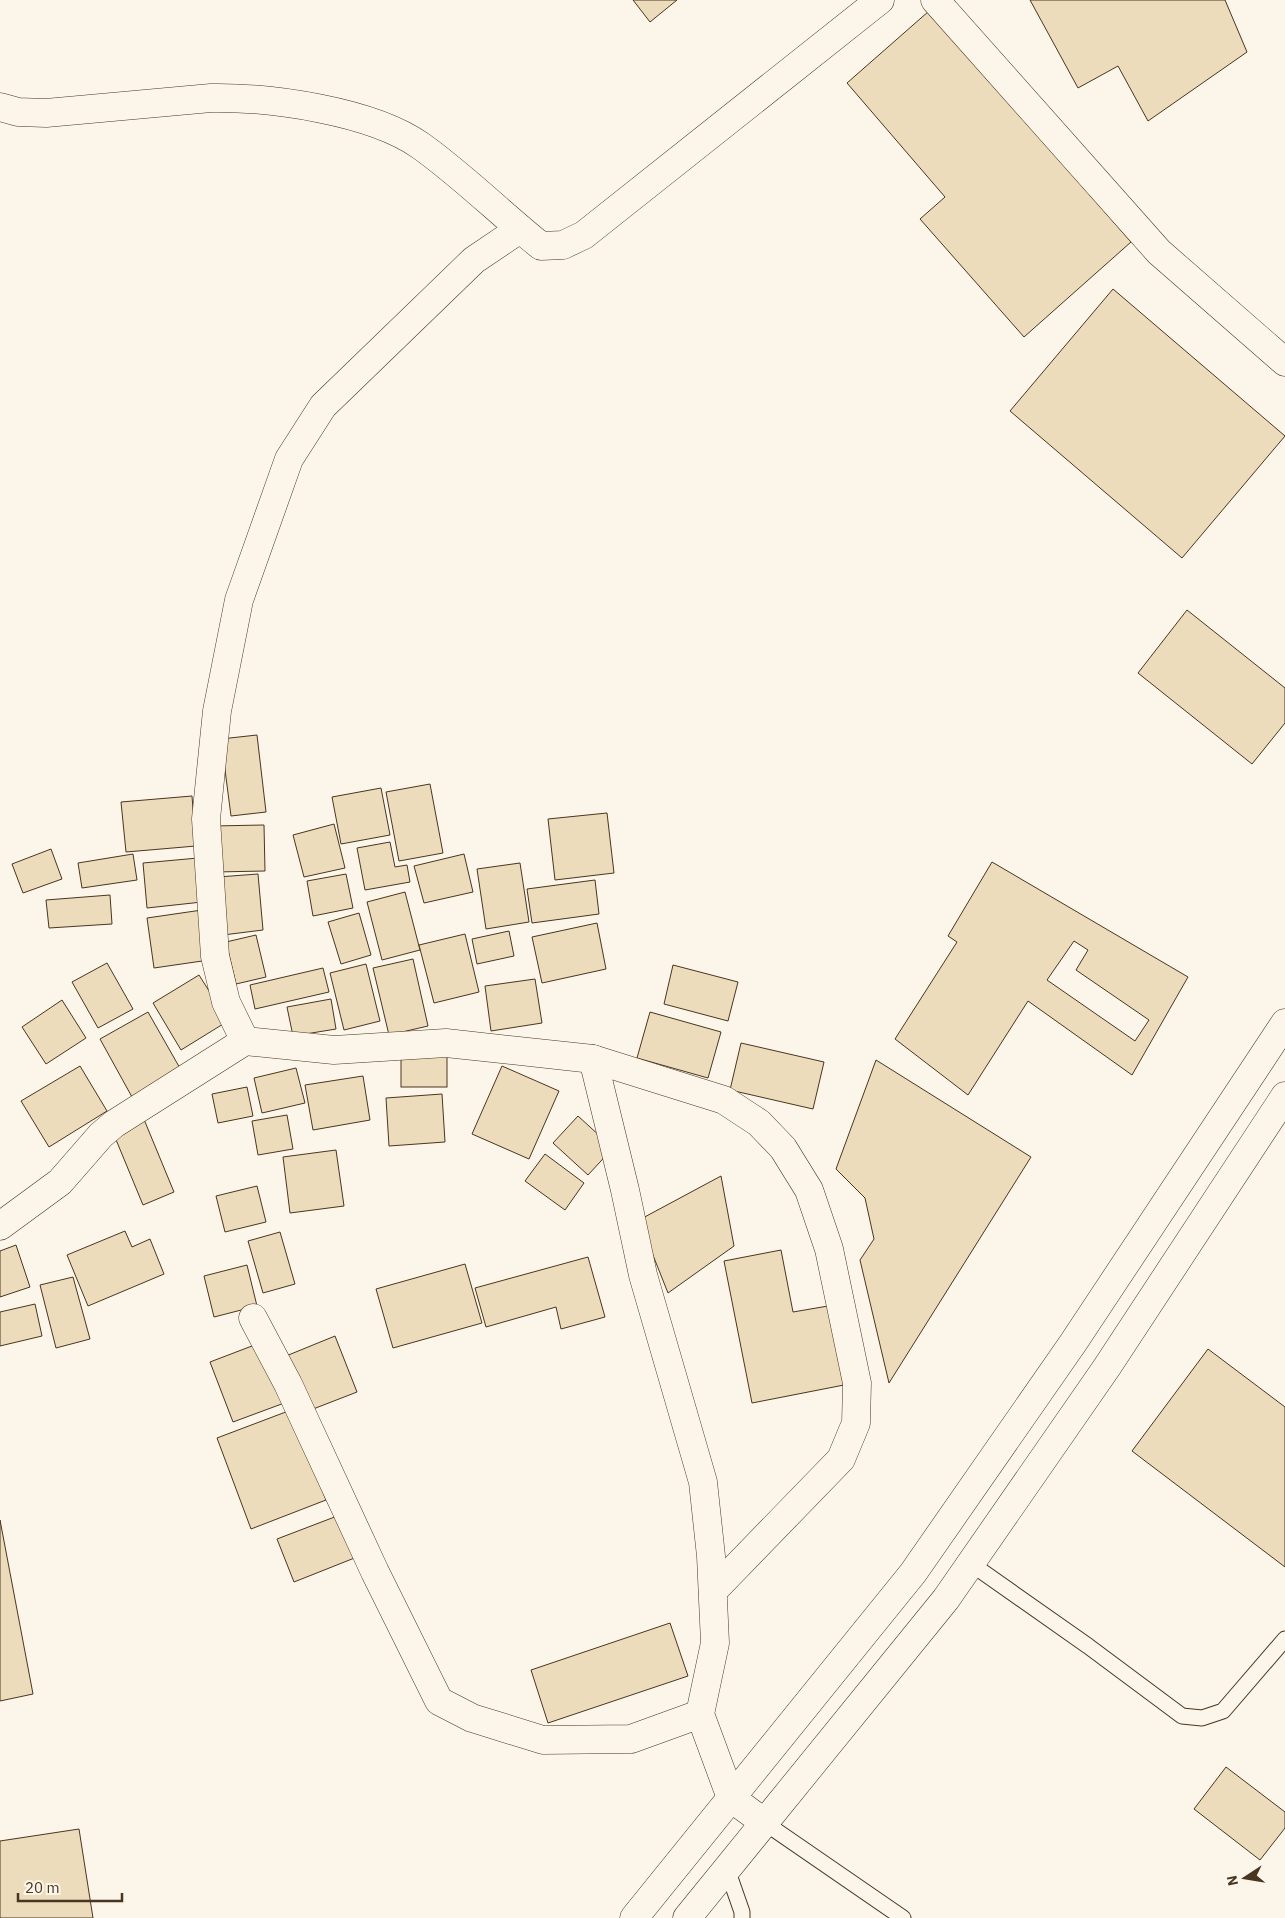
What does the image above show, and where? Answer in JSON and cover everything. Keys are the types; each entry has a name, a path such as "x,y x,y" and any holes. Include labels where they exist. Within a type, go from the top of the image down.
{"main road":[{"path":"0,107 18,112 46,113 211,98 236,98 331,111 396,132 420,145 541,246 564,245 584,236 880,0"},
{"path":"935,0 1159,252 1285,362"},
{"path":"245,1041 226,1002 215,956 206,819 209,774 217,711 239,600 289,459 323,406 474,260 520,229"},
{"path":"634,1918 913,1573 1073,1343 1285,1023"},
{"path":"0,1226 60,1182 114,1124 245,1041 334,1050 446,1042 593,1059 724,1100 760,1123 783,1148 809,1190 829,1249 857,1382 856,1423 841,1458 713,1591"},
{"path":"593,1059 625,1190 643,1275 703,1482 711,1556 715,1643 700,1714 731,1798 764,1823"},
{"path":"688,1918 946,1599 1107,1367 1285,1096"},
{"path":"253,1318 288,1384 375,1572 439,1701 472,1718 543,1740 631,1738 700,1714"}],"lane":[{"path":"970,1563 1088,1646 1182,1716 1202,1718 1223,1711 1285,1639"},
{"path":"764,1823 903,1918"},
{"path":"727,1869 742,1912 742,1918"}],"building":[{"path":"633,0 677,0 650,22"},
{"path":"1030,0 1225,0 1247,52 1148,121 1118,66 1078,88"},
{"path":"929,11 1131,242 1024,337 920,219 945,197 847,83"},
{"path":"1113,289 1285,436 1182,558 1010,411"},
{"path":"1187,610 1285,688 1285,723 1252,764 1138,673"},
{"path":"257,735 266,812 231,816 221,739"},
{"path":"430,784 443,853 399,861 386,792"},
{"path":"381,788 390,835 341,844 332,797"},
{"path":"192,796 196,846 126,852 121,802"},
{"path":"607,813 614,873 555,880 548,819"},
{"path":"334,824 345,868 304,877 293,835"},
{"path":"264,825 265,871 215,872 213,826"},
{"path":"390,842 395,867 407,865 410,882 365,890 357,848"},
{"path":"51,849 62,879 23,893 12,864"},
{"path":"133,854 137,880 82,888 78,863"},
{"path":"464,854 473,892 424,903 414,866"},
{"path":"198,858 202,902 147,908 143,863"},
{"path":"992,862 1188,977 1132,1075 1028,1001 968,1095 895,1039 957,942 948,936","holes":["1074,941 1088,950 1076,970 1149,1020 1135,1041 1047,980"]},
{"path":"520,863 529,922 486,929 477,869"},
{"path":"258,874 263,930 223,935 218,877"},
{"path":"346,874 353,908 313,916 307,881"},
{"path":"595,880 599,914 532,923 527,889"},
{"path":"405,892 420,950 382,960 367,902"},
{"path":"110,895 112,924 49,928 46,900"},
{"path":"202,910 209,960 154,968 147,918"},
{"path":"359,913 371,955 341,964 328,922"},
{"path":"597,923 606,969 542,983 532,937"},
{"path":"509,931 514,956 477,964 472,939"},
{"path":"465,934 479,992 434,1003 419,945"},
{"path":"256,935 266,977 236,984 226,942"},
{"path":"413,959 428,1026 389,1035 373,968"},
{"path":"107,963 133,1009 98,1028 72,982"},
{"path":"366,964 380,1021 344,1030 330,973"},
{"path":"673,965 738,982 728,1021 664,1004"},
{"path":"323,968 329,992 255,1009 250,985"},
{"path":"199,975 228,1021 181,1050 153,1003"},
{"path":"535,979 542,1023 491,1031 485,986"},
{"path":"331,999 336,1029 293,1036 287,1007"},
{"path":"62,1000 86,1038 46,1064 22,1027"},
{"path":"148,1012 181,1070 132,1097 100,1039"},
{"path":"650,1012 721,1032 708,1078 637,1058"},
{"path":"741,1043 824,1062 813,1109 730,1090"},
{"path":"401,1048 447,1048 447,1087 401,1087"},
{"path":"876,1060 1031,1157 889,1383 860,1260 874,1239 865,1198 836,1169"},
{"path":"80,1066 107,1111 49,1147 21,1101"},
{"path":"502,1066 559,1091 529,1159 472,1134"},
{"path":"296,1068 305,1103 262,1113 254,1078"},
{"path":"363,1076 370,1120 313,1130 305,1085"},
{"path":"247,1087 253,1116 218,1123 212,1094"},
{"path":"442,1094 445,1142 389,1146 386,1098"},
{"path":"287,1115 293,1149 258,1155 252,1121"},
{"path":"578,1116 613,1148 588,1175 553,1143"},
{"path":"143,1117 174,1192 143,1205 112,1130"},
{"path":"336,1150 344,1206 290,1213 283,1157"},
{"path":"545,1154 584,1183 565,1210 525,1181"},
{"path":"721,1176 734,1246 668,1293 639,1220"},
{"path":"257,1186 266,1222 225,1232 216,1196"},
{"path":"125,1231 132,1247 150,1239 164,1274 88,1306 67,1255"},
{"path":"280,1232 295,1284 263,1293 248,1241"},
{"path":"16,1245 30,1287 0,1297 0,1251"},
{"path":"781,1250 793,1312 828,1306 844,1385 752,1403 724,1261"},
{"path":"588,1257 605,1317 561,1329 556,1307 486,1327 475,1288"},
{"path":"465,1264 482,1323 393,1348 376,1289"},
{"path":"247,1265 257,1306 214,1317 204,1276"},
{"path":"73,1277 90,1339 56,1348 40,1285"},
{"path":"35,1304 42,1336 0,1346 0,1312"},
{"path":"335,1336 357,1392 308,1411 286,1356"},
{"path":"265,1341 287,1402 233,1422 210,1362"},
{"path":"1208,1349 1285,1407 1285,1567 1132,1451"},
{"path":"291,1410 326,1500 251,1529 217,1438"},
{"path":"345,1513 362,1555 294,1582 277,1539"},
{"path":"0,1520 33,1694 0,1701"},
{"path":"670,1623 688,1676 548,1723 531,1670"},
{"path":"1226,1767 1285,1812 1285,1828 1260,1860 1194,1809"},
{"path":"79,1829 93,1918 0,1918 0,1841"}]}
